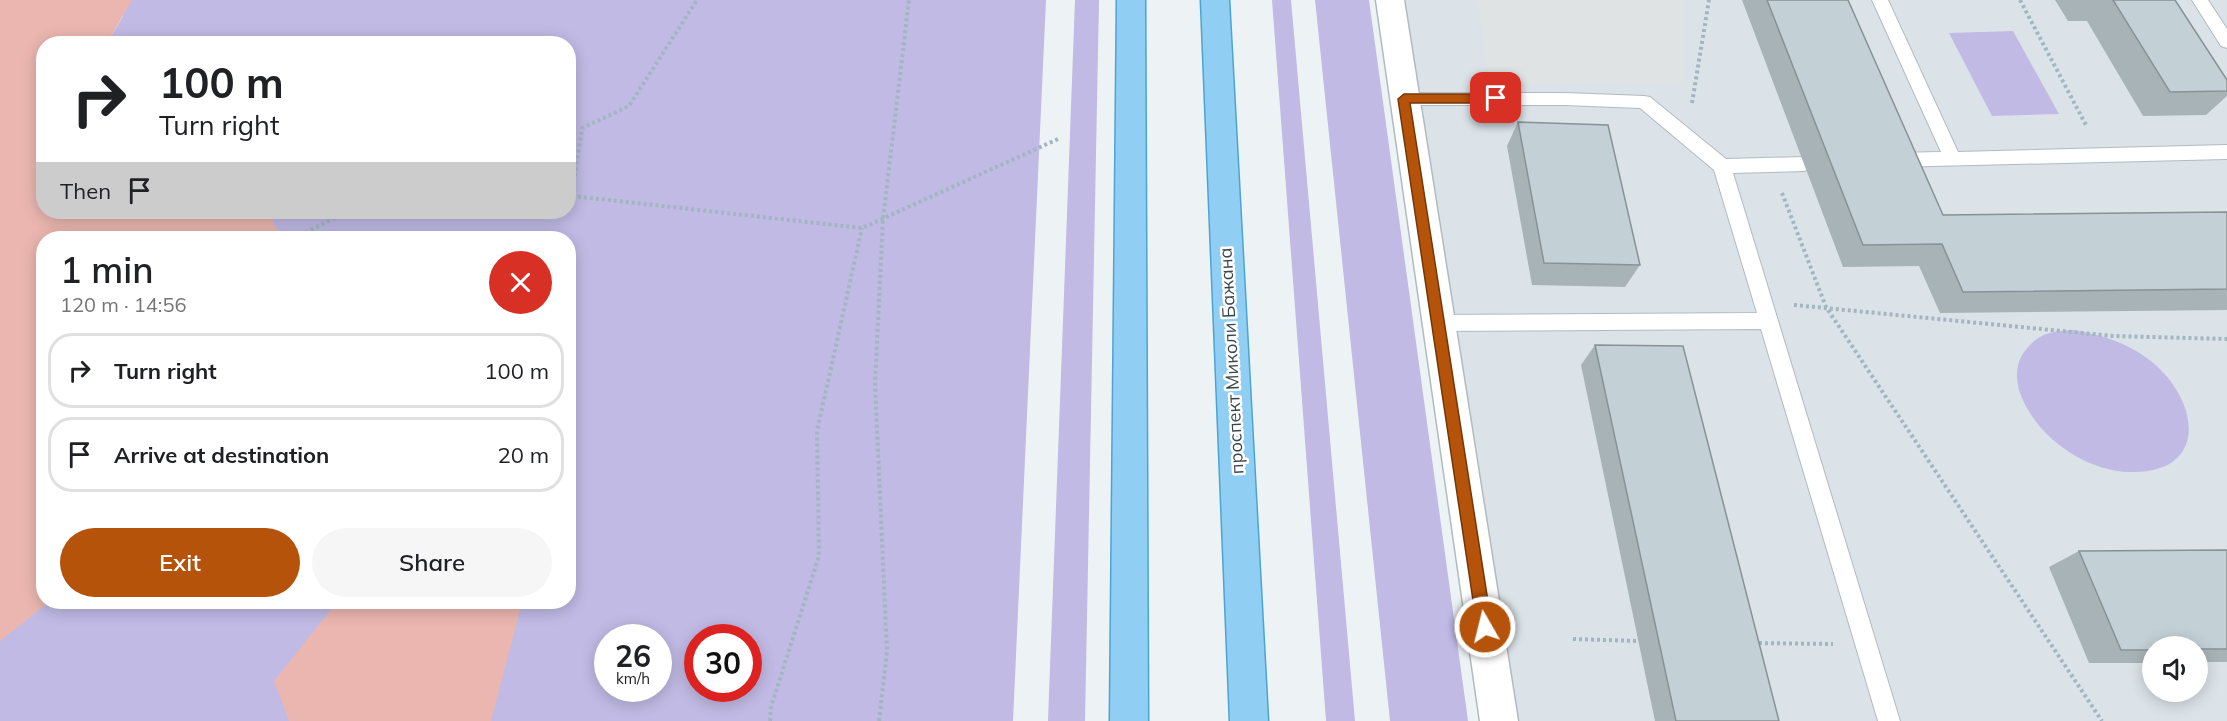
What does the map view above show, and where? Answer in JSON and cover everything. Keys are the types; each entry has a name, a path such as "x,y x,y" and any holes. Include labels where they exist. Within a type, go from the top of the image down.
{"highway":[{"path":"1129,721 1131,0"},
{"name":"проспект Миколи Бажана","path":"1215,0 1249,721"}],"street":[{"path":"1390,0 1499,721"}],"lane":[{"path":"1880,0 1953,159"},
{"path":"2200,0 2227,42"},
{"path":"1404,99 1553,99 1644,102 1722,166 1889,721"},
{"path":"1887,160 2227,152"},
{"path":"1722,166 1804,164"},
{"path":"1439,323 1766,312"}],"path":[{"path":"576,162 582,128 628,106 697,0"},
{"path":"879,721 887,652 875,384 883,219 909,0"},
{"path":"1687,137 1709,0"},
{"path":"2020,0 2102,155"},
{"path":"576,197 862,228 1058,139"},
{"path":"1771,165 1826,307 2102,721"},
{"path":"308,231 333,219"},
{"path":"770,721 771,707 819,556 817,431 862,228"},
{"path":"1766,312 1826,307 2113,336 2227,339"},
{"path":"1573,639 1638,641"},
{"path":"1747,642 1866,644"}],"shaded area":[{"path":"0,0 132,0 111,36 36,36 36,219 272,219 278,231 36,231 36,609 40,609 0,641"},
{"path":"113,0 1046,0 1013,721 0,721 0,620 36,605 36,609 576,609 576,231 256,231 249,219 576,219 576,36 111,36 123,16"},
{"path":"1075,0 1099,0 1085,721 1048,721"},
{"path":"1272,0 1291,0 1355,721 1326,721"},
{"path":"1315,0 1369,0 1468,721 1390,721"},
{"path":"1390,0 2227,0 2227,721 1497,721"},
{"path":"1477,0 1685,0 1683,83 1490,83"},
{"path":"2013,31 2059,114 1992,116 1949,33"},
{"path":"2073,330 2105,337 2125,345 2143,355 2168,378 2180,396 2187,414 2189,432 2184,448 2174,461 2156,469 2130,472 2112,470 2095,465 2062,447 2036,421 2019,390 2017,372 2020,359 2031,344 2041,336"},
{"path":"331,609 520,609 491,721 289,721 274,681"}],"building":[{"path":"1767,0 1848,0 1943,215 2227,212 2227,289 1963,292 1942,244 1863,245"},
{"path":"2113,0 2175,0 2227,80 2227,91 2170,92"},
{"path":"1518,122 1608,125 1640,265 1544,263"},
{"path":"1595,345 1683,346 1779,721 1676,721"},
{"path":"2227,550 2227,649 2208,649 2208,636 2142,636 2142,650 2121,650 2079,551"}],"route":[{"path":"1485,627 1404,99 1496,98"}]}
